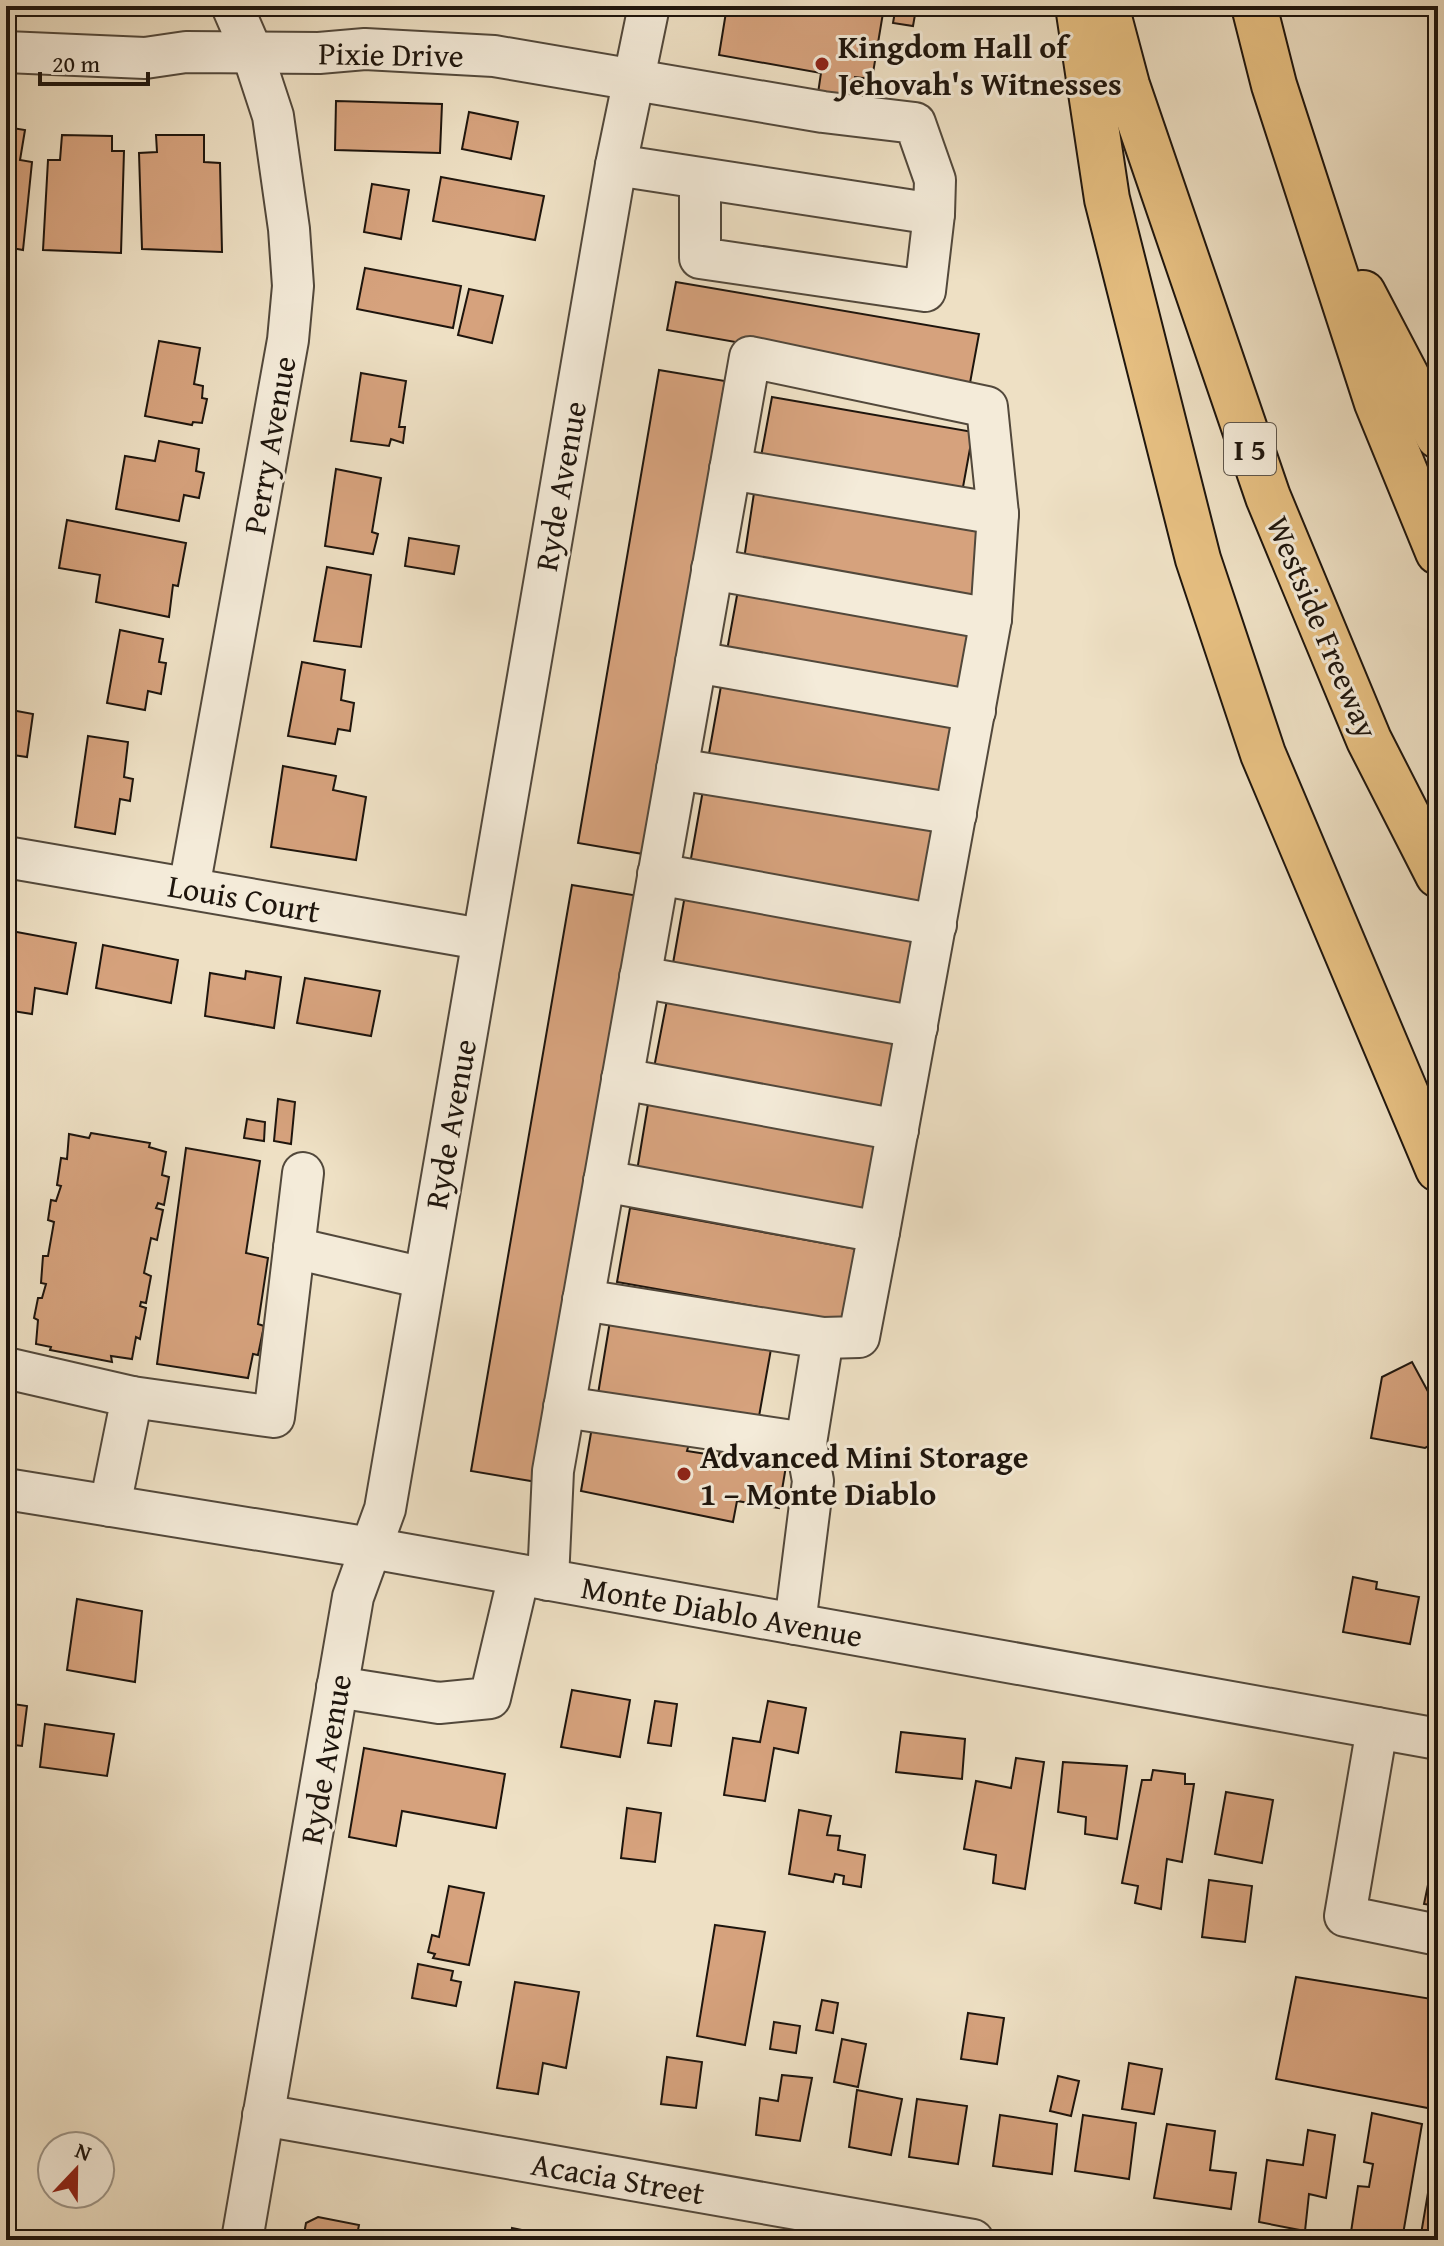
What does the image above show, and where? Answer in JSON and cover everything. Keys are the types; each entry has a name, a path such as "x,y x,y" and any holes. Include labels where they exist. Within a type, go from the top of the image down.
{"highway":[{"path":"1078,6 1107,199 1198,559 1269,768 1438,1169"},
{"name":"Westside Freeway","path":"1106,6 1127,85 1268,497 1369,740 1438,875"},
{"path":"1254,6 1274,85 1377,403 1438,552"},
{"path":"1308,186 1438,436"}],"street":[{"name":"Perry Avenue","path":"189,888 288,340 293,286 289,229 273,116 252,52 232,6"},
{"name":"Ryde Avenue","path":"242,2240 353,1597 385,1509 616,165 631,80 649,6"},
{"name":"Pixie Drive","path":"6,52 145,58 186,52 438,51 494,56 915,123 935,180 934,214"},
{"path":"616,165 934,214 925,291 700,258 700,180"},
{"path":"337,1687 439,1703 490,1698 533,1578 750,357 987,407 998,514 991,619 859,1337 823,1338 583,1300"},
{"path":"730,469 998,514"},
{"path":"712,569 991,619"},
{"path":"696,662 975,711"},
{"path":"677,769 956,814"},
{"name":"Louis Court","path":"6,857 481,939"},
{"path":"658,874 936,925"},
{"path":"640,977 917,1027"},
{"path":"622,1079 898,1130"},
{"path":"6,1368 132,1397 274,1417 303,1173"},
{"path":"604,1181 879,1232"},
{"path":"294,1248 424,1278"},
{"path":"795,1624 813,1481 806,1443 823,1338"},
{"path":"110,1506 132,1397"},
{"path":"564,1407 806,1443"},
{"name":"Monte Diablo Avenue","path":"6,1489 371,1548 1438,1739"},
{"path":"1377,1728 1345,1916 1438,1935"},
{"name":"Acacia Street","path":"263,2115 973,2240"}],"building":[{"name":"Kingdom Hall of Jehovah's Witnesses","path":"727,6 884,7 872,79 855,77 852,106 817,100 821,73 719,55"},
{"path":"896,6 916,9 913,26 893,23"},
{"path":"336,101 442,104 440,153 335,150"},
{"path":"469,112 518,122 511,159 462,149"},
{"path":"6,127 25,130 20,160 32,162 23,250 6,247"},
{"path":"62,135 112,136 112,151 124,151 121,253 43,250 48,160 60,160"},
{"path":"156,135 204,135 204,162 220,163 222,252 142,249 139,153 157,152"},
{"path":"441,177 544,196 535,240 433,221"},
{"path":"372,184 409,190 401,239 364,232"},
{"path":"365,268 461,286 453,328 357,309"},
{"path":"676,282 979,334 970,383 667,330"},
{"path":"469,289 503,296 492,343 458,335"},
{"path":"159,341 200,348 194,384 203,386 202,398 207,399 202,423 193,422 192,425 145,416"},
{"path":"659,370 725,381 643,854 578,843"},
{"path":"361,373 406,381 399,427 405,427 403,443 391,439 389,446 351,441"},
{"path":"772,397 973,432 961,498 760,462"},
{"path":"159,441 199,449 196,471 204,473 199,498 184,495 179,521 116,509 125,456 155,461"},
{"path":"336,469 381,478 372,532 378,534 373,554 325,546"},
{"path":"754,493 988,533 976,599 744,559"},
{"path":"67,520 186,543 178,586 173,585 169,617 96,602 100,575 59,568"},
{"path":"409,538 459,546 454,574 405,566"},
{"path":"327,567 371,575 361,647 314,641"},
{"path":"738,590 970,631 958,697 726,656"},
{"path":"120,630 163,639 159,662 166,663 161,694 148,691 145,710 107,703"},
{"path":"302,662 345,670 341,700 354,703 350,731 338,729 335,744 288,736"},
{"path":"721,686 953,727 940,799 708,759"},
{"path":"6,709 33,714 27,757 6,754"},
{"path":"88,736 128,742 124,777 133,779 130,801 120,799 115,834 75,827"},
{"path":"283,766 336,776 333,790 366,797 356,860 271,847"},
{"path":"703,790 935,831 922,905 690,864"},
{"path":"572,885 639,896 537,1482 471,1471"},
{"path":"685,895 917,936 904,1010 672,969"},
{"path":"6,930 76,943 67,994 35,988 32,1014 6,1010"},
{"path":"103,945 178,960 171,1003 96,988"},
{"path":"246,971 281,977 274,1028 205,1016 210,973 245,979"},
{"path":"305,978 380,991 371,1036 297,1023"},
{"path":"667,1000 899,1041 885,1114 653,1073"},
{"path":"278,1099 295,1102 291,1144 274,1141"},
{"path":"648,1104 880,1145 868,1218 636,1177"},
{"path":"247,1119 265,1122 264,1141 244,1138"},
{"path":"91,1133 150,1143 149,1147 166,1152 162,1175 169,1177 164,1205 158,1203 156,1208 163,1210 157,1240 151,1238 144,1273 151,1276 146,1303 141,1302 140,1306 146,1308 140,1339 136,1337 132,1359 111,1356 112,1362 50,1350 51,1347 36,1344 38,1320 34,1318 38,1298 42,1298 46,1284 41,1283 43,1256 48,1256 54,1222 48,1220 51,1200 56,1201 61,1186 57,1185 61,1158 67,1159 69,1134 89,1138"},
{"path":"186,1148 260,1161 246,1253 268,1258 258,1324 264,1326 258,1355 253,1354 248,1378 157,1364"},
{"path":"630,1208 862,1250 848,1323 617,1282"},
{"path":"610,1321 771,1349 758,1422 598,1394"},
{"path":"1412,1362 1438,1410 1438,1441 1425,1448 1371,1438 1382,1377"},
{"name":"Advanced Mini Storage 1 – Monte Diablo","path":"592,1427 689,1444 687,1451 719,1456 721,1442 788,1454 779,1508 737,1501 733,1522 581,1491"},
{"path":"1353,1577 1377,1582 1376,1589 1419,1597 1410,1644 1343,1632"},
{"path":"77,1599 142,1611 135,1682 67,1670"},
{"path":"572,1690 630,1700 620,1757 561,1747"},
{"path":"655,1701 677,1704 671,1746 648,1743"},
{"path":"768,1701 806,1708 798,1753 774,1748 765,1801 724,1795 733,1738 760,1742"},
{"path":"6,1703 27,1706 22,1746 6,1744"},
{"path":"45,1724 114,1734 107,1776 40,1767"},
{"path":"901,1732 965,1739 962,1779 896,1772"},
{"path":"364,1748 505,1774 496,1828 402,1811 396,1846 349,1837"},
{"path":"1016,1758 1044,1762 1025,1889 993,1883 996,1855 964,1849 976,1781 1011,1788"},
{"path":"1063,1762 1127,1766 1117,1839 1085,1834 1086,1817 1058,1812"},
{"path":"1153,1770 1185,1774 1185,1784 1194,1784 1182,1862 1167,1859 1161,1909 1135,1903 1138,1886 1122,1883 1142,1780 1151,1780"},
{"path":"1226,1792 1273,1800 1262,1863 1215,1854"},
{"path":"627,1808 661,1813 655,1862 621,1858"},
{"path":"799,1810 831,1816 827,1835 840,1836 838,1850 865,1855 861,1887 843,1884 844,1876 835,1874 833,1882 789,1874"},
{"path":"1438,1837 1438,1906 1424,1904"},
{"path":"1209,1880 1252,1886 1245,1942 1202,1937"},
{"path":"449,1886 484,1893 469,1965 433,1958 435,1954 428,1952 432,1935 439,1937"},
{"path":"715,1925 765,1932 745,2045 697,2036"},
{"path":"418,1964 453,1971 451,1980 461,1982 456,2006 412,1998"},
{"path":"1296,1977 1438,2000 1438,2110 1276,2079"},
{"path":"515,1982 579,1992 566,2068 543,2063 538,2094 497,2088"},
{"path":"822,2000 838,2003 833,2033 816,2030"},
{"path":"968,2013 1004,2018 997,2064 961,2059"},
{"path":"774,2022 800,2026 796,2053 770,2049"},
{"path":"842,2039 866,2044 858,2087 834,2082"},
{"path":"667,2057 702,2062 696,2108 661,2104"},
{"path":"1129,2063 1162,2069 1154,2114 1122,2109"},
{"path":"782,2075 812,2078 800,2141 756,2135 760,2098 778,2101"},
{"path":"1058,2076 1079,2081 1071,2116 1050,2111"},
{"path":"857,2090 902,2099 891,2155 849,2147"},
{"path":"917,2099 967,2106 958,2164 909,2157"},
{"path":"1372,2113 1422,2124 1402,2240 1351,2232 1358,2186 1369,2187 1373,2164 1364,2162"},
{"path":"1000,2115 1057,2124 1052,2174 993,2166"},
{"path":"1083,2115 1136,2123 1129,2179 1075,2171"},
{"path":"1167,2124 1215,2131 1210,2170 1236,2173 1231,2209 1154,2198"},
{"path":"1308,2130 1335,2135 1326,2198 1309,2194 1305,2231 1259,2222 1267,2160 1303,2165"},
{"path":"1430,2181 1438,2182 1438,2240 1420,2240"},
{"path":"318,2217 359,2225 356,2240 303,2240 306,2223"},
{"path":"512,2228 527,2231 526,2238 539,2240 474,2240 476,2232 511,2234"},
{"path":"577,2234 610,2239 610,2240 576,2240"}],"place":[{"name":"Kingdom Hall of Jehovah's Witnesses","path":"822,64"},
{"name":"Advanced Mini Storage 1 – Monte Diablo","path":"684,1474"}]}
